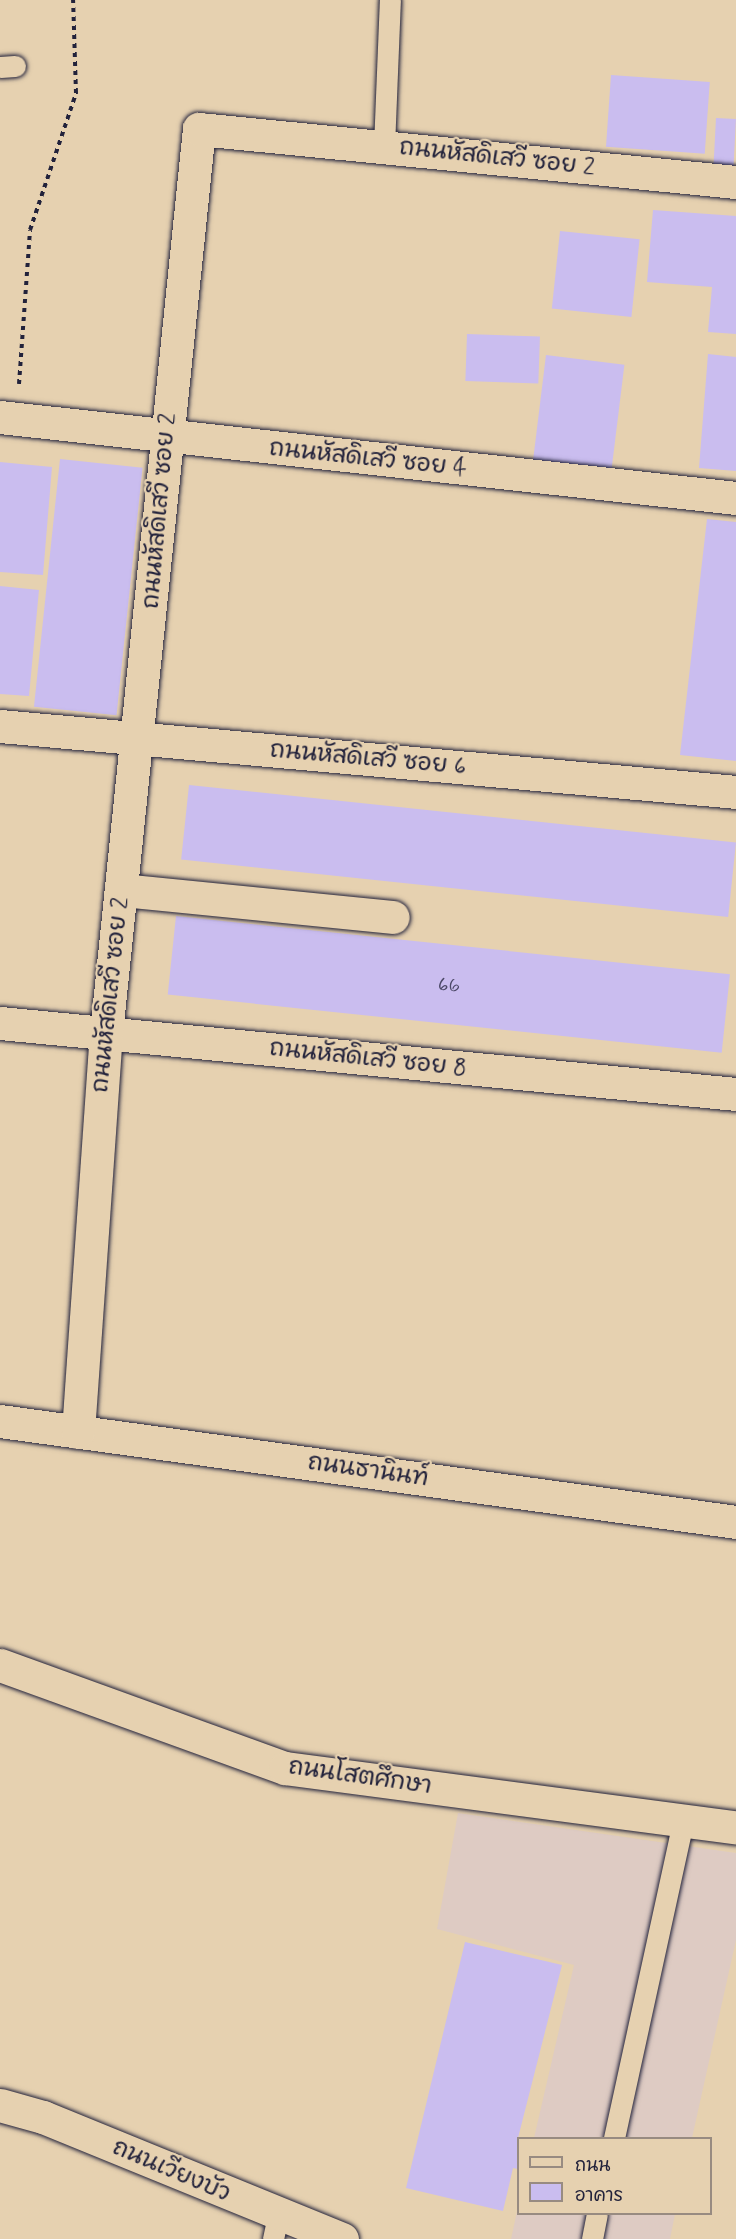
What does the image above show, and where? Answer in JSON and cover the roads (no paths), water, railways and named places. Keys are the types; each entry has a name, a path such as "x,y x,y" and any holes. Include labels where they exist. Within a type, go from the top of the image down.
{"street":[{"name":"ถนนหัสดิเสวี ซอย 2","path":"78,1432 106,1034 139,738 166,437 199,129 736,182"},
{"name":"ถนนหัสดิเสวี ซอย 4","path":"8,418 736,498"},
{"name":"ถนนหัสดิเสวี ซอย 6","path":"0,726 736,792"},
{"path":"122,890 393,917"},
{"name":"ถนนหัสดิเสวี ซอย 8","path":"0,1023 736,1094"},
{"name":"ถนนธานินท์","path":"0,1421 736,1522"},
{"name":"ถนนโสตศึกษา","path":"0,1665 285,1768 736,1827"},
{"name":"ถนนเวียงบัว","path":"0,2105 43,2117 275,2228 342,2239"}],"lane":[{"path":"384,147 390,0"},
{"path":"614,2137 683,1821"},
{"path":"592,2239 597,2215"}]}
